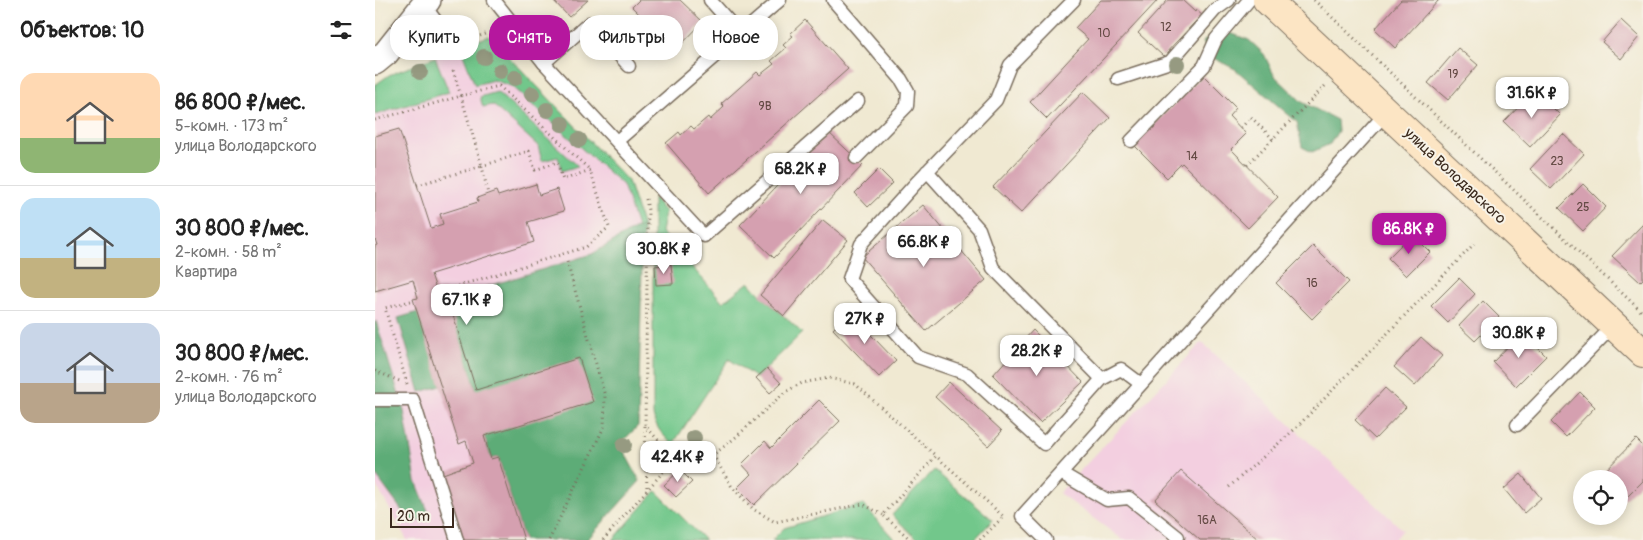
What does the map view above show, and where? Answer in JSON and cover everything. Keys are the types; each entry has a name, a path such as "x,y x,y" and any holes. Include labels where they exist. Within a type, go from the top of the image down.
{"main road":[{"name":"улица Володарского","path":"1267,0 1643,353"}],"street":[{"path":"375,62 386,53 426,3"}],"lane":[{"path":"494,0 544,62 704,236 858,101"},
{"path":"711,0 724,15"},
{"path":"763,15 780,0"},
{"path":"833,0 901,79 908,91 907,106 856,158"},
{"path":"1074,0 1010,65 996,100 927,171 861,244 849,279 917,357 967,374 1044,444 1102,379 1121,369 1141,384"},
{"path":"1118,80 1170,62 1215,10 1229,0"},
{"path":"1131,141 1204,66 1216,39 1249,0"},
{"path":"426,3 433,15"},
{"path":"544,62 589,23 629,66"},
{"path":"617,141 711,60"},
{"path":"1046,540 1022,516 1387,112"},
{"path":"927,171 979,228 993,268 1102,379"},
{"path":"1517,425 1614,325"},
{"path":"375,400 413,400 457,540"},
{"path":"1061,473 1107,500 1129,498 1178,538"}],"path":[{"path":"1314,0 1643,313"},
{"path":"450,60 482,166 488,194"},
{"path":"1247,165 1327,84"},
{"path":"375,120 499,86 590,170 609,226 586,247 448,289"},
{"path":"1241,128 1251,117 1273,139"},
{"path":"417,185 529,151 535,170 557,162 563,180 590,170"},
{"path":"644,193 648,210 645,426 647,490"},
{"path":"1229,487 1295,429 1474,244"},
{"path":"549,540 604,427 605,396 567,262"},
{"path":"407,385 385,308 411,301"},
{"path":"670,464 694,465 713,455 736,437 785,392 802,383 829,378 855,384 1003,516 1022,516"},
{"path":"603,540 670,464 669,454 645,426"},
{"path":"713,455 732,487 753,509 775,522 863,504 883,515 911,540"},
{"path":"883,515 935,456"},
{"path":"981,540 1003,516"}],"shaded area":[{"path":"489,36 489,60 512,60 628,181 643,227 638,426 620,444 640,481 587,540 407,540 375,483 375,85 389,75 427,60 479,60 479,40"},
{"path":"1202,342 1403,530 1394,540 1123,540 1059,493"}],"green space":[{"path":"1216,31 1230,33 1249,40 1264,54 1274,75 1302,102 1337,120 1338,131 1330,144 1312,152 1302,147 1297,122 1235,69 1211,57 1203,42"},
{"path":"489,36 489,60 512,60 628,181 643,227 637,227 623,185 511,86 493,80 475,85 465,60 479,60 479,40"},
{"path":"427,60 436,60 449,92 375,115 375,85 389,75"},
{"path":"497,92 578,166 562,171 558,157 542,161 538,146 493,105 483,107 480,97"},
{"path":"653,197 665,212 661,232 723,302 749,282 802,333 756,378 729,359 673,444 660,431 653,415"},
{"path":"637,227 643,227 638,426 620,444 640,481 587,540 524,540 498,457 491,459 484,436 476,390 447,299 592,254"},
{"path":"418,312 441,386 420,392 398,318"},
{"path":"376,321 404,411 416,481 430,516 411,523 375,474"},
{"path":"934,470 993,520 974,540 918,540 892,515"},
{"path":"656,491 705,540 613,540"},
{"path":"863,504 895,540 772,540 784,528"}],"building":[{"path":"553,0 588,0 570,16"},
{"path":"639,0 680,0 696,15 693,15 693,32 683,43 683,15 640,15 632,7"},
{"path":"1101,0 1158,0 1047,119 1030,102 1088,39 1075,28"},
{"path":"1168,0 1182,0 1195,12 1196,10 1203,16 1163,56 1138,33"},
{"path":"1401,0 1439,0 1395,48 1375,29"},
{"path":"805,20 848,69 709,193 666,143 679,132 681,135 691,126 694,129 708,117 710,120 724,107 721,104 757,72 760,75 774,64 771,61 778,60 778,55 786,48 783,45 793,36 790,34"},
{"path":"1621,20 1639,37 1621,59 1602,42"},
{"path":"1458,48 1478,65 1448,100 1428,83"},
{"path":"1203,75 1236,108 1229,116 1246,134 1231,149 1278,197 1248,228 1182,163 1167,178 1134,145"},
{"path":"1535,90 1560,115 1530,147 1504,122"},
{"path":"1083,92 1110,118 1021,213 993,187"},
{"path":"399,129 431,228 443,224 440,214 478,202 477,198 496,191 498,196 536,184 539,195 557,189 564,211 528,222 534,242 431,274 437,292 445,289 476,390 579,358 593,402 484,436 491,459 498,457 524,540 463,540 443,474 473,463 466,441 459,444 413,299 418,298 413,280 375,291 375,246 377,245 375,239 375,136"},
{"path":"828,132 863,165 774,258 740,225"},
{"path":"1563,134 1584,154 1551,189 1530,169"},
{"path":"879,169 893,183 868,207 855,193"},
{"path":"1583,184 1606,207 1583,231 1559,208"},
{"path":"923,205 986,280 926,331 862,257"},
{"path":"823,220 848,240 784,316 760,295"},
{"path":"1643,224 1643,279 1640,282 1612,256"},
{"path":"1412,234 1430,252 1406,276 1388,258"},
{"path":"1313,246 1349,282 1312,319 1276,283"},
{"path":"671,264 673,284 656,285 655,266"},
{"path":"1459,278 1475,294 1448,323 1431,306"},
{"path":"1483,301 1499,317 1475,341 1459,326"},
{"path":"850,313 896,361 879,377 833,329"},
{"path":"1033,330 1083,382 1040,423 993,375"},
{"path":"1522,332 1546,356 1516,386 1493,362"},
{"path":"1421,337 1442,356 1415,386 1394,367"},
{"path":"767,368 781,383 770,393 756,378"},
{"path":"949,382 1002,431 988,446 935,397"},
{"path":"1385,388 1406,407 1375,439 1355,420"},
{"path":"1580,392 1595,407 1566,437 1551,422"},
{"path":"819,400 840,421 754,505 737,488 751,474 742,464 765,441 771,448"},
{"path":"1636,439 1643,446 1643,481 1628,496 1628,470 1606,470"},
{"path":"680,470 692,482 676,497 664,485"},
{"path":"1181,471 1259,540 1200,540 1155,500"},
{"path":"1521,474 1541,498 1524,513 1504,489"}]}
